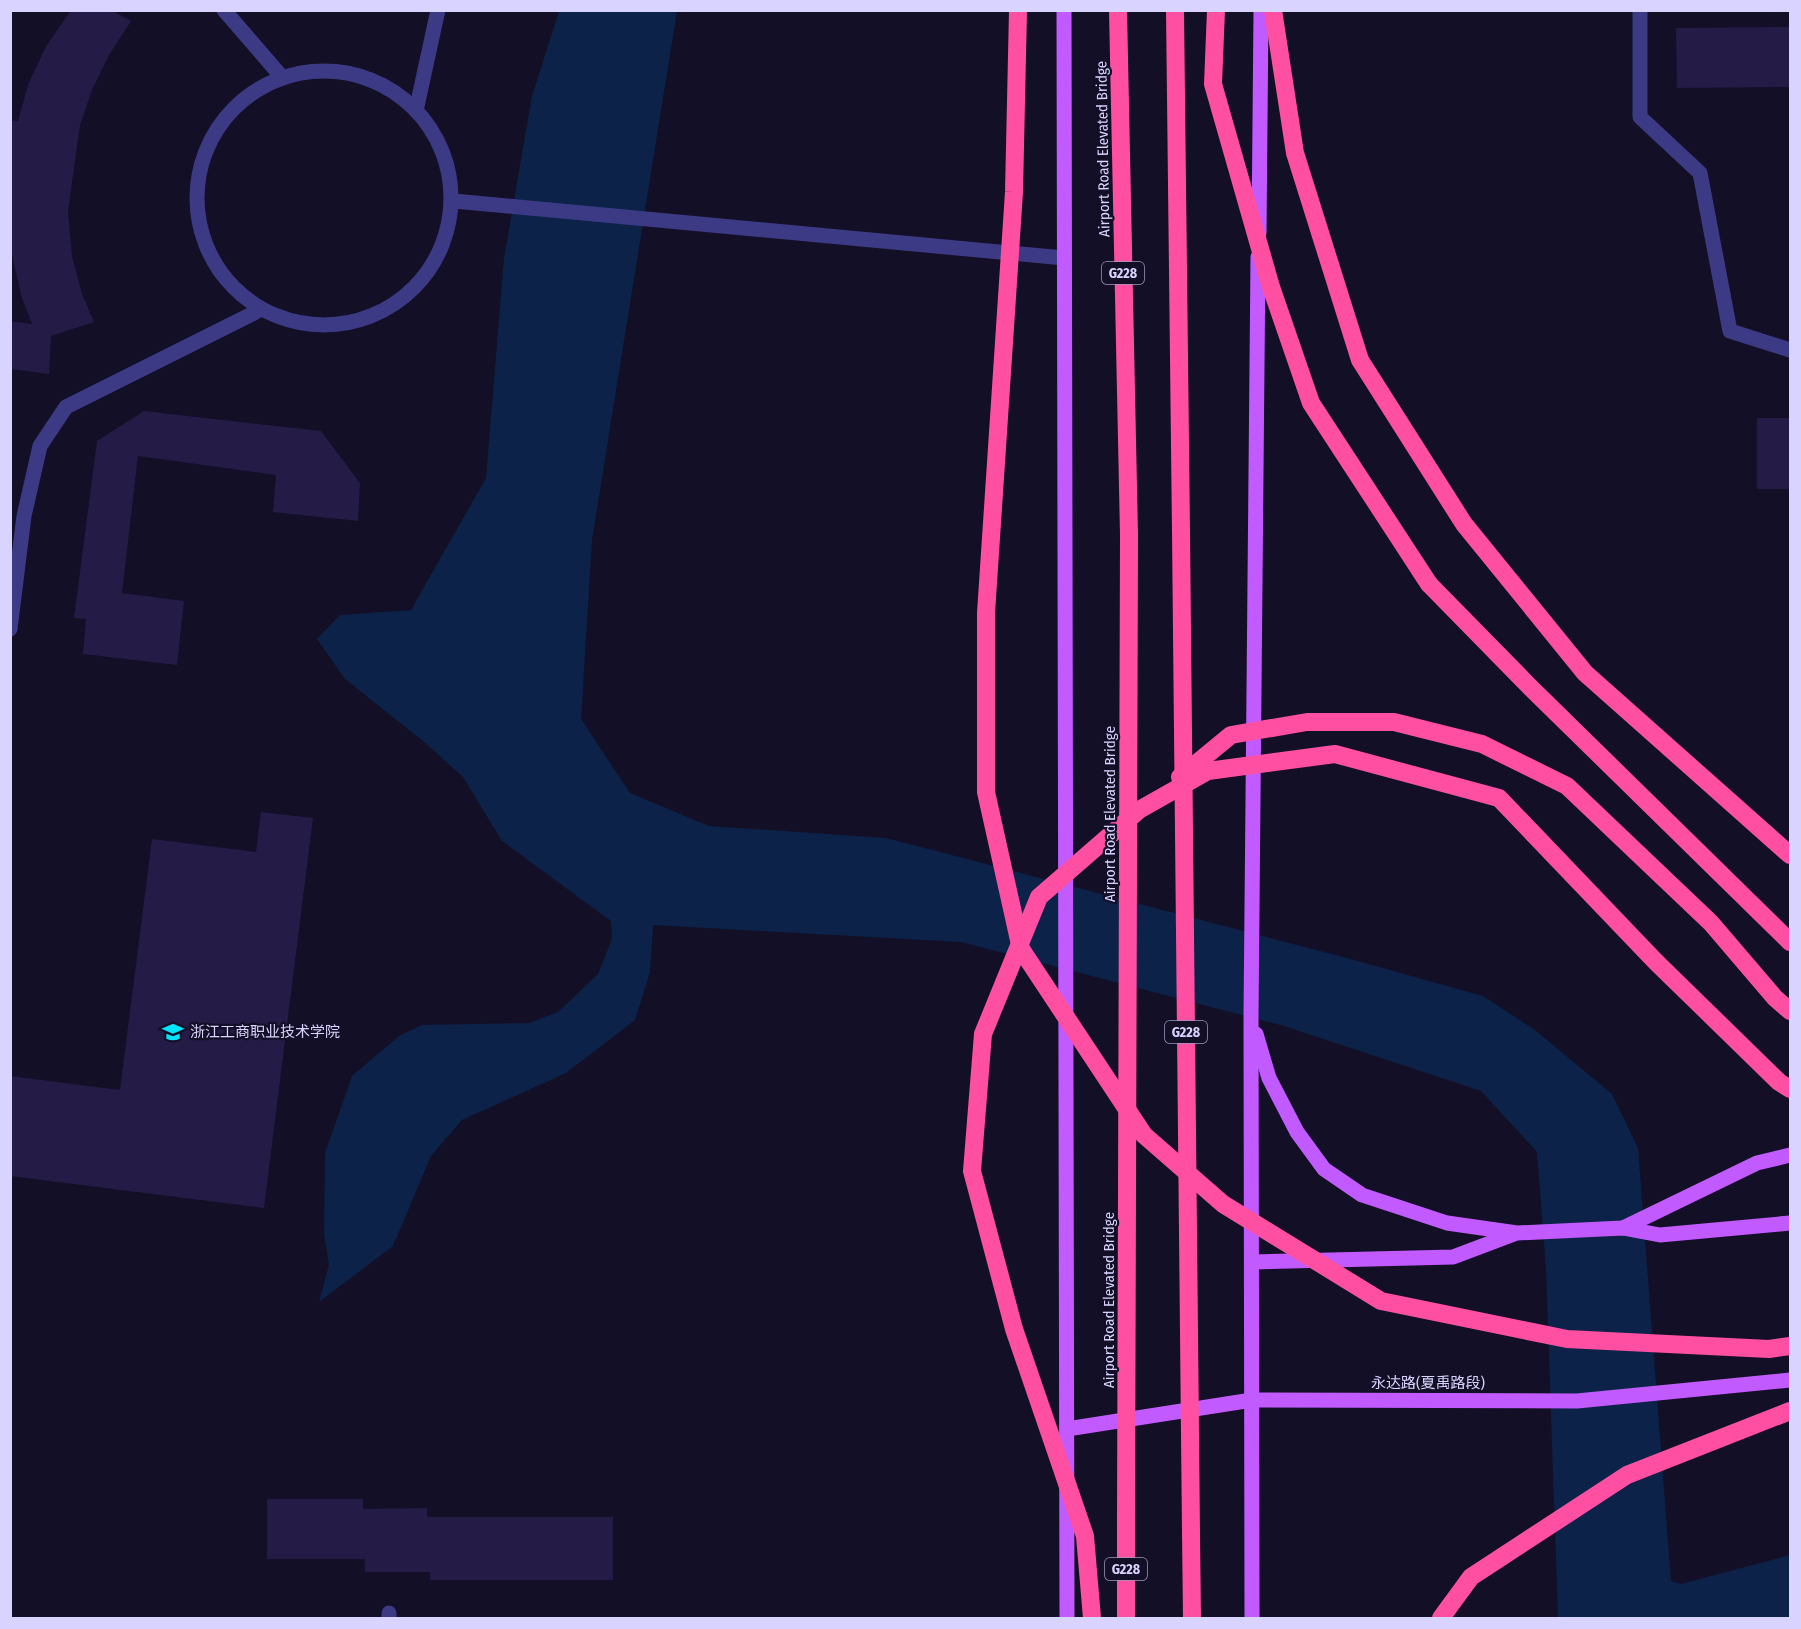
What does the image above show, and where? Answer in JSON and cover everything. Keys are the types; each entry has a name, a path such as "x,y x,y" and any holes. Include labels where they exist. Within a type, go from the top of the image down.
{"highway":[{"path":"1018,10 1014,192 986,613 986,792 1021,949 1144,1135 1222,1204 1381,1301 1567,1339 1770,1349 1791,1346"},
{"name":"Airport Road Elevated Bridge","path":"1118,10 1129,535 1126,1618"},
{"name":"G228","path":"1175,10 1192,1618"},
{"path":"1216,10 1213,84 1271,287 1311,403 1429,584 1536,693 1791,942"},
{"path":"1273,10 1295,153 1360,360 1464,524 1586,673 1791,855"},
{"path":"1092,1618 1085,1536 1014,1329 972,1171 983,1034 1039,897 1139,810 1231,735 1307,722 1394,722 1482,744 1567,786 1711,923 1775,998 1791,1011"},
{"path":"1139,810 1208,771 1335,754 1499,798 1656,962 1779,1082 1791,1089"},
{"path":"1441,1618 1471,1577 1627,1475 1791,1411"}],"main road":[{"path":"1064,10 1067,1618"},
{"path":"1252,1618 1251,1017 1261,10"},
{"path":"1251,1017 1269,1078 1297,1132 1324,1169 1362,1195 1447,1223 1517,1233 1623,1228 1660,1235 1791,1223"},
{"path":"1623,1228 1757,1163 1791,1155"},
{"path":"1252,1262 1453,1257 1517,1233"},
{"name":"永达路(夏禹路段)","path":"1067,1429 1252,1400 1577,1401 1791,1380"}],"lane":[{"path":"224,10 281,76"},
{"path":"416,111 438,10"},
{"path":"1640,10 1640,117 1700,173 1730,331 1791,350"},
{"path":"343,70 400,93 416,111 441,140 454,201 438,260 396,306 337,327 276,318 226,281 198,226 199,164 229,110 281,76 343,70"},
{"path":"454,201 1064,258"},
{"path":"10,629 17,515 40,446 66,407 256,312"}],"water":[{"path":"559,11 677,11 592,540 581,719 630,793 709,826 886,838 1347,958 1483,996 1535,1030 1612,1094 1638,1148 1671,1581 1681,1584 1790,1555 1790,1618 1558,1618 1546,1268 1537,1152 1481,1091 1284,1026 961,942 653,925 650,972 635,1020 566,1073 462,1120 431,1156 393,1246 319,1302 329,1265 324,1233 325,1153 352,1076 399,1036 422,1025 529,1023 558,1012 598,974 612,939 611,921 502,841 463,777 424,742 345,679 317,639 340,615 411,610 486,478 504,258 532,96"}],"building":[{"path":"71,10 111,10 131,21 109,55 92,90 80,125 68,211 72,256 82,294 94,322 51,336 49,374 10,369 10,321 32,324 22,298 12,256 10,120 18,121 28,85 45,48"},
{"path":"1790,27 1790,87 1677,88 1676,28"},
{"path":"144,411 321,431 360,483 358,521 273,512 276,475 138,456 122,593 184,601 177,665 83,654 86,619 74,618 97,441"},
{"path":"1757,418 1790,418 1790,489 1757,489"},
{"path":"261,812 313,818 264,1208 10,1176 10,1076 120,1090 152,839 256,852"},
{"path":"267,1499 363,1499 363,1509 427,1508 427,1517 613,1517 613,1580 430,1580 430,1572 365,1572 365,1559 267,1559"}],"place":[{"name":"浙江工商职业技术学院","path":"173,1032"}]}
